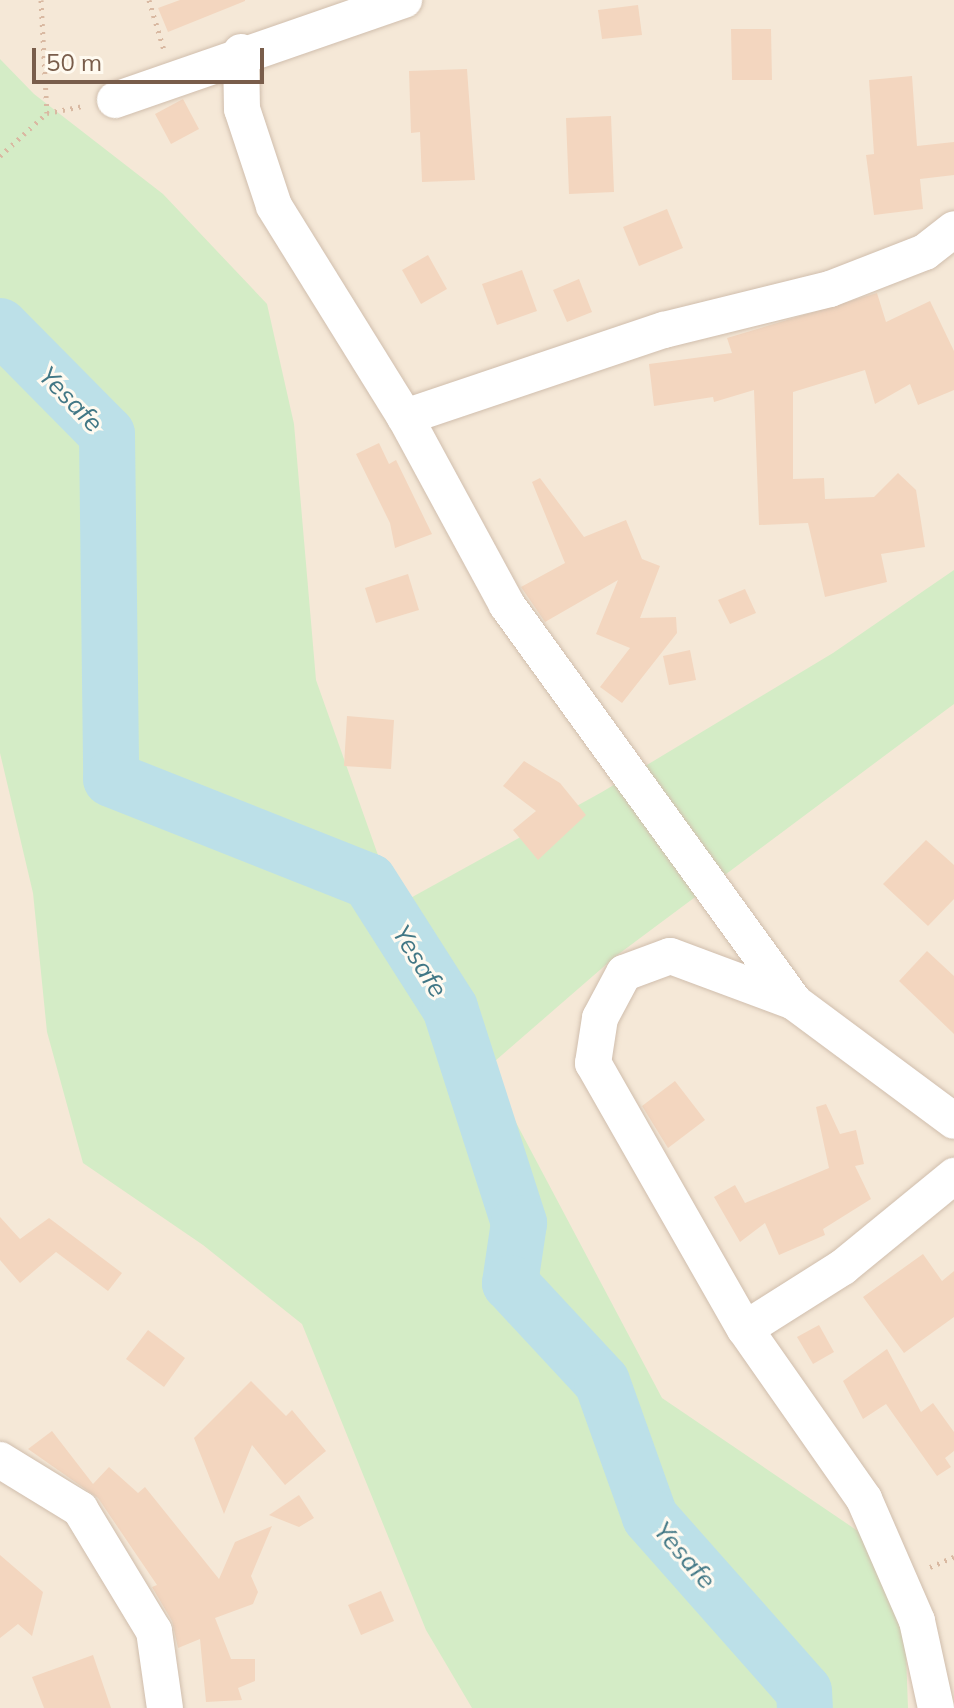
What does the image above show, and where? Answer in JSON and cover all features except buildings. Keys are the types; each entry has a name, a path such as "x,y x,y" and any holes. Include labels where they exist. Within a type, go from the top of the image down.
{"street":[{"path":"115,100 241,52 404,0"},
{"path":"241,52 242,109 274,206 405,417 507,605 794,1002"},
{"path":"405,417 664,330 830,289 925,252 954,229"},
{"path":"936,1708 917,1621 864,1499 745,1329 593,1063 600,1018 624,973 670,956 794,1002 954,1121"},
{"path":"745,1329 843,1267 954,1176"},
{"path":"0,1460 80,1509 154,1631 165,1708"}],"path":[{"path":"0,156 47,113 41,0"},
{"path":"149,0 172,78"}],"shaded area":[{"path":"0,0 954,0 954,1708 0,1708"}],"green space":[{"path":"0,59 34,94 163,194 267,304 294,424 316,680 396,906 602,792 833,653 954,570 954,704 616,956 487,1068 662,1398 874,1542 904,1600 908,1708 472,1708 426,1630 302,1324 203,1245 83,1163 47,1032 33,893 0,753"}],"waterway":[{"name":"Yesafe","path":"0,326 107,434 111,779 369,881 450,1008 519,1223 510,1283 602,1382 650,1517 804,1691 805,1708"}]}
